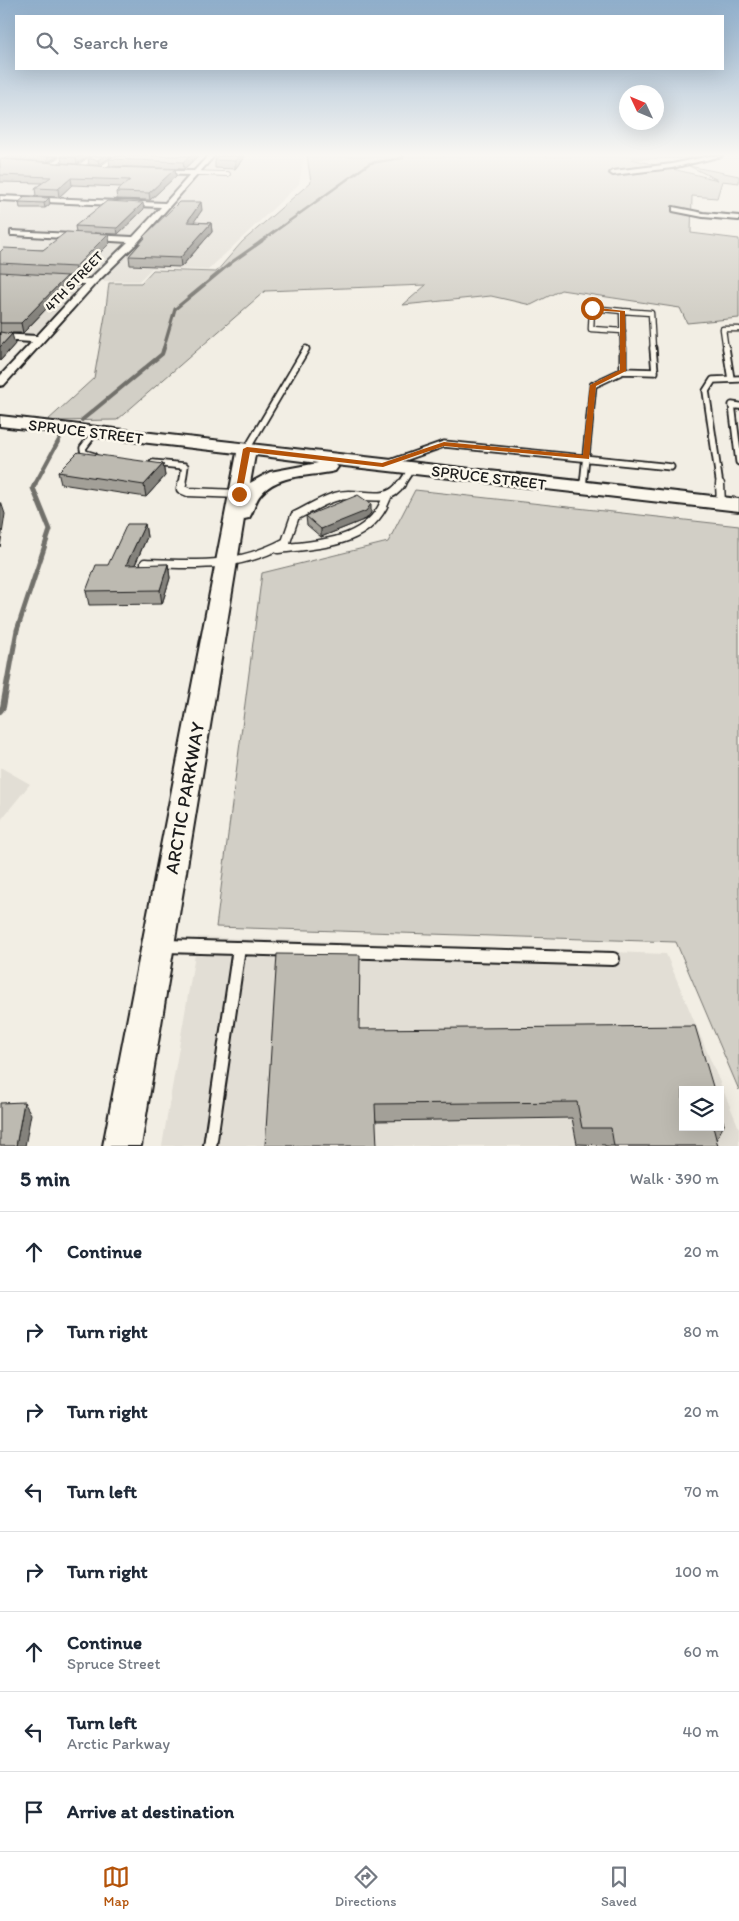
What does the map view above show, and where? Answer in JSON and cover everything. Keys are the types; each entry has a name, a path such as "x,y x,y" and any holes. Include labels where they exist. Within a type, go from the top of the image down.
{"street":[{"name":"4TH STREET","path":"0,383 92,282 163,209"},
{"path":"678,209 700,215 739,218"},
{"path":"14,233 135,240"},
{"path":"40,280 92,282"},
{"path":"0,337 39,339"},
{"name":"SPRUCE STREET","path":"2,422 739,506"},
{"name":"ARCTIC PARKWAY","path":"122,1146 247,449"},
{"path":"226,564 247,501 252,491 259,486 285,474 303,470 383,465"}],"lane":[{"path":"583,488 593,385 623,371 655,372 652,313 592,308 591,329 623,331"},
{"path":"622,311 623,371"},
{"path":"731,379 723,329 739,329"},
{"path":"247,449 306,349"},
{"path":"721,503 720,476 706,391 713,380 739,379"},
{"path":"739,406 732,405 736,423 739,462"},
{"path":"95,432 83,448 84,453 102,457"},
{"path":"383,465 444,444 671,467"},
{"path":"148,462 185,466 181,489 188,492 239,494"},
{"path":"273,550 338,539 362,530 374,521 381,512 388,497 397,491 412,468"},
{"path":"145,563 226,564 256,557 286,542 295,516 314,505 336,496 388,497"},
{"path":"158,946 613,959"},
{"path":"210,1146 239,948"}],"shaded area":[{"path":"0,209 272,209 208,270 152,268 139,281 94,281 40,337 0,335"},
{"path":"279,209 692,209 691,233 739,239 739,318 687,323 680,308 561,290 531,305 491,296 403,305 426,285 265,291 117,420 47,421 94,378 109,283 141,283 153,270 216,272 242,242"},
{"path":"415,490 739,526 739,1090 676,942 216,927 262,573 388,542"},
{"path":"0,767 30,784 0,821"},
{"path":"198,937 666,954 721,1086 679,1086 679,1131 724,1131 724,1092 739,1128 739,1146 162,1146"}],"building":[{"path":"96,209 136,209 117,228 75,226"},
{"path":"171,209 196,209 187,222 211,223 180,258 129,256 145,238 143,237"},
{"path":"66,232 108,234 75,267 0,263 0,252 4,248 43,250"},
{"path":"0,272 67,276 21,323 0,323"},
{"path":"0,332 12,334 0,347"},
{"path":"78,452 163,464 144,485 58,472"},
{"path":"358,495 371,504 366,511 321,529 306,516"},
{"path":"127,524 145,524 126,565 168,564 160,590 86,591 96,565 108,565"},
{"path":"277,954 360,955 359,1029 695,1026 713,1086 679,1086 679,1131 714,1131 718,1146 614,1146 611,1128 582,1128 577,1102 375,1104 377,1146 265,1146"},
{"path":"24,1102 16,1146 0,1146 0,1103"}],"waterway":[{"path":"260,242 305,209"},
{"path":"163,350 175,309 232,262 262,241"},
{"path":"82,420 162,354 164,348"},
{"path":"34,486 60,438"},
{"path":"12,657 17,630 50,530 33,488 34,486"},
{"path":"0,711 3,707 12,656"}],"route":[{"path":"239,494 247,449 383,465 444,444 586,458 593,385 623,371 622,311 592,308"}]}
